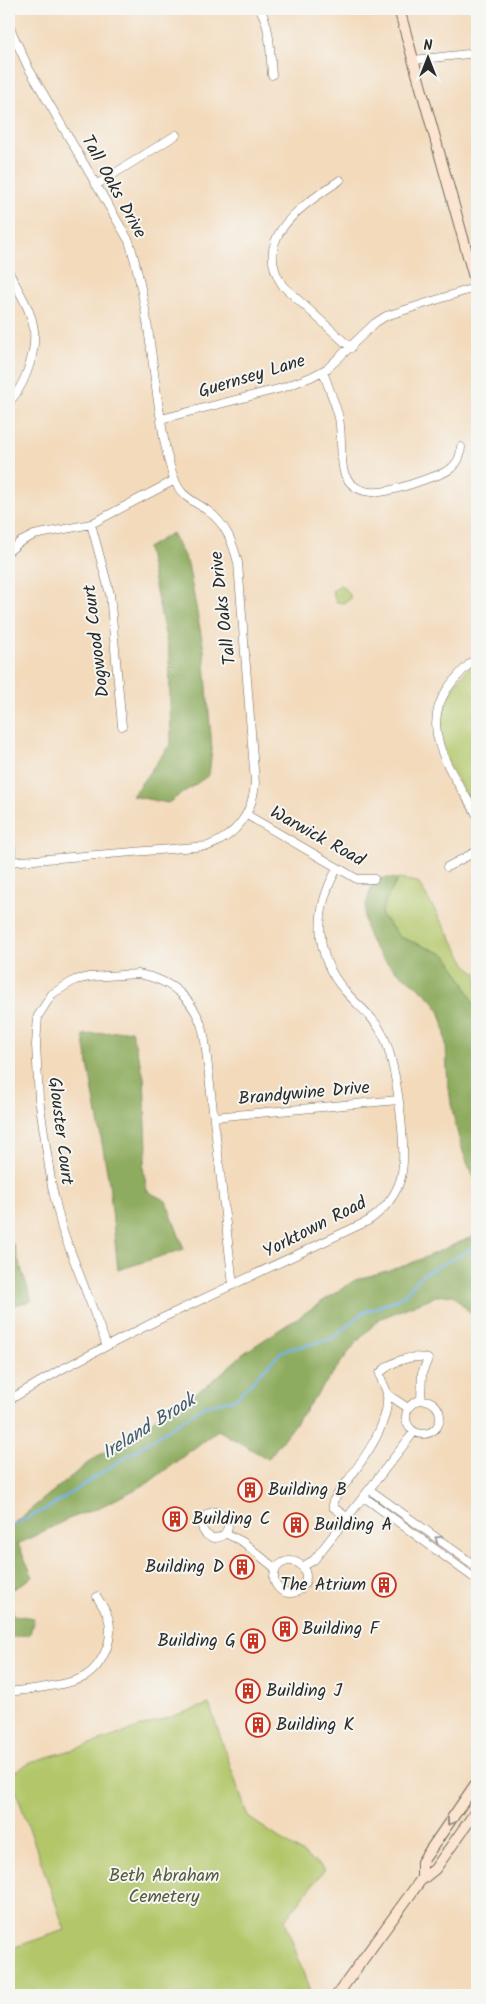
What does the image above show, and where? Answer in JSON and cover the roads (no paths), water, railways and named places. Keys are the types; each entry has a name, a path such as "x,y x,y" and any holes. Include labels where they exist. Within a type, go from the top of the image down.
{"main road":[{"path":"399,9 477,287"},
{"path":"422,1878 422,1862 477,1782"},
{"path":"337,1995 422,1878 435,1869 477,1810"}],"street":[{"path":"260,9 268,32 272,75"},
{"name":"Tall Oaks Drive","path":"9,26 29,69 129,241 143,295 165,452 175,480 181,492 209,512 223,526 230,537 238,563 256,783 254,797 238,827 227,837 215,844 201,848 10,862"},
{"path":"414,60 477,53"},
{"path":"96,185 176,135"},
{"path":"340,180 293,213 283,225 276,238 273,264 276,275 283,286 350,348"},
{"path":"9,272 33,319 35,341 33,356 25,377 9,402"},
{"name":"Guernsey Lane","path":"161,419 282,388 323,371 375,323 386,316 477,287"},
{"path":"323,371 339,419 345,475 356,488 372,493 389,491 447,473 461,455 461,447"},
{"path":"9,549 34,535 92,524 175,480"},
{"name":"Dogwood Court","path":"92,524 110,594 122,726"},
{"path":"477,656 445,692 439,704 436,724 441,751 477,815"},
{"name":"Warwick Road","path":"246,815 357,879 374,879"},
{"path":"9,826 10,862"},
{"path":"447,867 477,851"},
{"name":"Yorktown Road","path":"9,1400 62,1369 107,1346 361,1225 386,1206 398,1186 404,1163 393,1064 382,1033 370,1015 338,982 324,954 320,934 320,912 325,892 337,868"},
{"name":"Glouster Court","path":"107,1346 62,1229 52,1187 44,1139 36,1045 38,1016 44,1004 63,986 75,980 89,977 138,974 161,980 175,988 192,1005 202,1026 233,1285"},
{"name":"Brandywine Drive","path":"214,1117 398,1100"},
{"path":"408,1408 387,1394 380,1378 380,1373 406,1358 418,1356 428,1359 422,1373 421,1400"},
{"path":"348,1518 332,1507 332,1501 380,1432 387,1394"},
{"path":"421,1400 432,1403 440,1412 439,1424 431,1432 420,1434 414,1432 407,1424 406,1413 412,1404 421,1400"},
{"path":"302,1566 314,1560 414,1432"},
{"path":"370,1490 477,1567"},
{"path":"364,1497 477,1580"},
{"path":"225,1533 243,1542 276,1569"},
{"path":"289,1561 294,1562 302,1566 306,1574 305,1582 299,1589 291,1592 282,1590 276,1583 274,1573 276,1569 289,1561"},
{"path":"9,1692 78,1680 95,1669 104,1654 108,1640 110,1620 97,1597"}],"waterway":[{"name":"Ireland Brook","path":"9,1527 48,1508 204,1406 235,1399 282,1351 332,1339 362,1313 401,1298 423,1274 466,1252 477,1244"}],"place":[{"name":"Building B","path":"250,1490"},
{"name":"Building C","path":"175,1519"},
{"name":"Building A","path":"296,1525"},
{"name":"Building D","path":"242,1567"},
{"name":"The Atrium","path":"384,1585"},
{"name":"Building F","path":"285,1629"},
{"name":"Building G","path":"253,1641"},
{"name":"Building J","path":"248,1691"},
{"name":"Building K","path":"258,1725"}],"park label":[{"name":"Beth Abraham Cemetery","path":"164,1886"}]}
